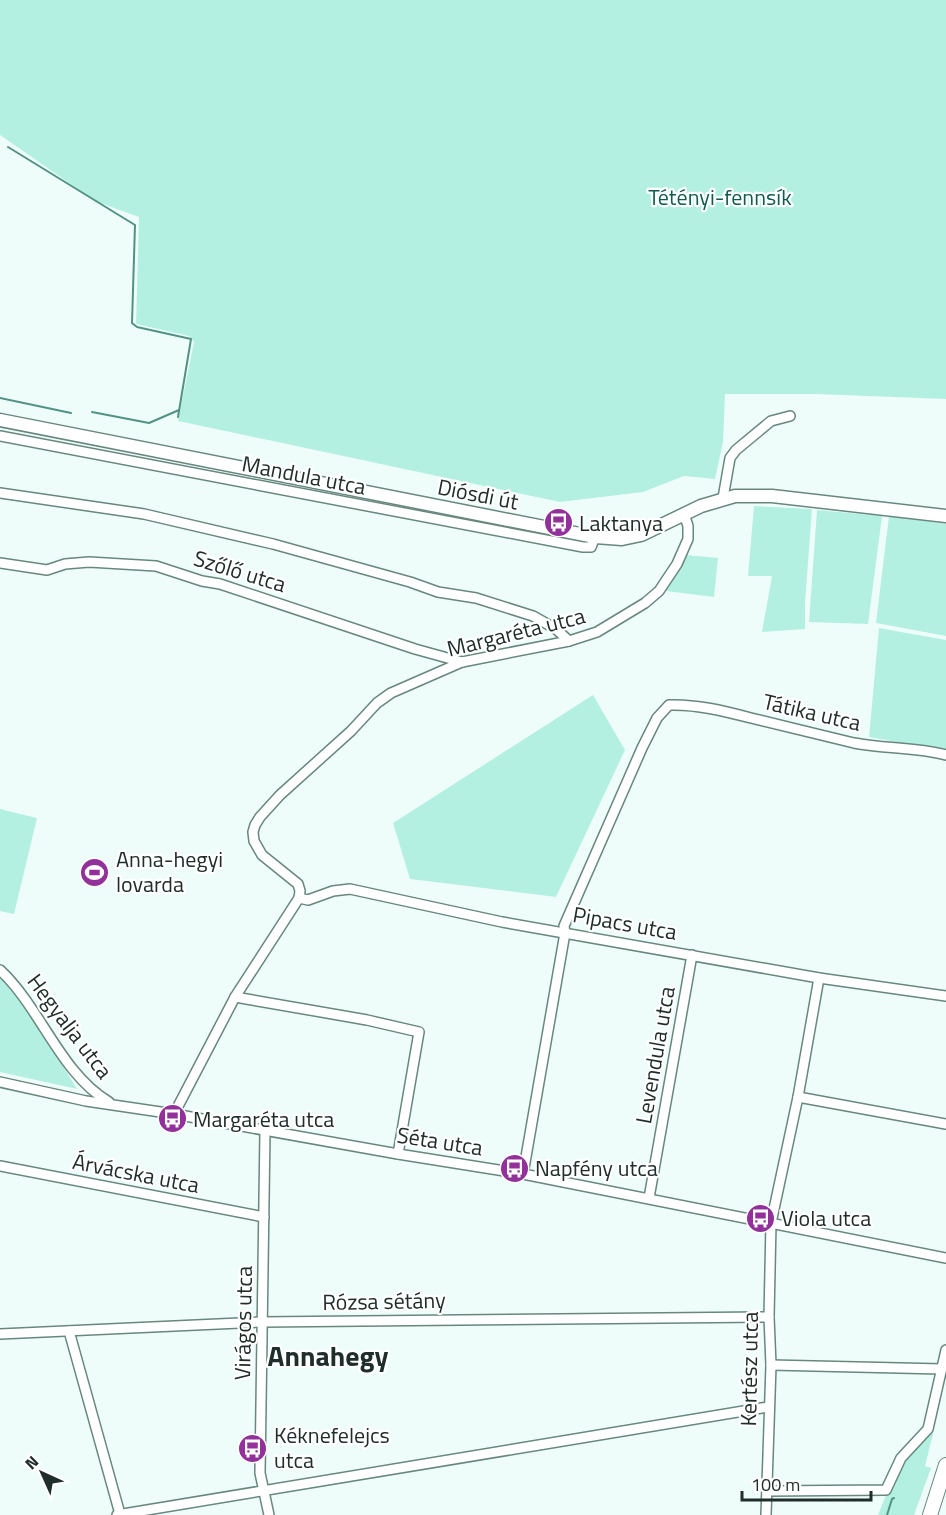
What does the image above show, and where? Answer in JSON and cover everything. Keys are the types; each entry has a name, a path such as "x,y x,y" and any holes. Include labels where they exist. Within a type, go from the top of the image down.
{"highway":[{"path":"930,1515 946,1465"}],"main road":[{"name":"Diósdi út","path":"0,420 613,539 648,532 723,498 745,496 772,496 946,516"}],"street":[{"path":"723,498 730,458 736,450 771,421 790,416"},
{"name":"Mandula utca","path":"0,436 583,547 591,547 595,537"},
{"path":"0,493 144,514 273,544 438,591 476,598 533,616 556,629 569,641"},
{"name":"Margaréta utca","path":"299,898 298,884 257,849 254,841 253,832 260,817 280,795 351,731 377,703 391,693 462,662 569,641 597,632 645,603 659,591 677,564 688,539 688,526 684,514"},
{"name":"Szőlő utca","path":"0,563 47,570 66,564 89,562 166,568 415,650 462,662"},
{"name":"Tátika utca","path":"565,933 564,926 572,905 642,748 657,718 669,705 729,712 878,747 946,755"},
{"name":"Pipacs utca","path":"299,898 308,900 333,891 350,889 502,922 819,978 946,996"},
{"path":"174,1114 235,997 299,898"},
{"path":"522,1174 565,933"},
{"name":"Levendula utca","path":"649,1198 692,955"},
{"name":"Hegyalja utca","path":"0,970 22,993 77,1074 98,1096 111,1104"},
{"path":"771,1223 798,1097 819,978"},
{"path":"235,997 367,1020 418,1032 398,1154"},
{"name":"Séta utca","path":"0,1082 86,1101 522,1174 946,1258"},
{"path":"798,1097 946,1124"},
{"name":"Virágos utca","path":"265,1131 260,1473 269,1515"},
{"name":"Árvácska utca","path":"0,1166 264,1217"},
{"name":"Kertész utca","path":"766,1515 771,1365 769,1317 771,1223"},
{"name":"Rózsa sétány","path":"0,1334 262,1322 769,1317"},
{"path":"69,1331 119,1515 768,1407"},
{"path":"768,1491 886,1490 901,1458 928,1429 946,1350"},
{"path":"771,1365 942,1369"}],"green space":[{"name":"Tétényi-fennsík","path":"0,0 946,0 946,399 816,394 725,394 723,442 715,479 684,476 643,492 560,502 178,421 194,342 189,336 136,324 139,217 95,201 0,135"},
{"path":"754,506 812,509 805,629 762,632 772,576 748,576"},
{"path":"817,510 882,516 868,624 809,622"},
{"path":"889,516 946,524 946,636 876,623"},
{"path":"686,555 718,558 714,597 666,591"},
{"path":"879,628 946,640 946,751 869,737"},
{"path":"593,695 625,750 556,897 410,879 393,823"},
{"path":"0,809 37,818 14,914 0,911"},
{"path":"0,977 32,1017 77,1089 0,1072"},
{"path":"932,1431 925,1466 931,1468 914,1515 878,1515 893,1477 909,1449"}],"waterway":[{"path":"8,147 135,225 132,323 137,327 191,339 178,417"},
{"path":"0,398 71,413"},
{"path":"92,412 149,423 179,410"},
{"path":"887,1515 894,1498"}],"place":[{"name":"Laktanya","path":"558,523"},
{"name":"Anna-hegyi lovarda","path":"95,872"},
{"name":"Margaréta utca","path":"172,1119"},
{"name":"Napfény utca","path":"514,1168"},
{"name":"Viola utca","path":"760,1218"},
{"name":"Kéknefelejcs utca","path":"253,1448"}],"district":[{"name":"Annahegy","path":"328,1356"}]}
